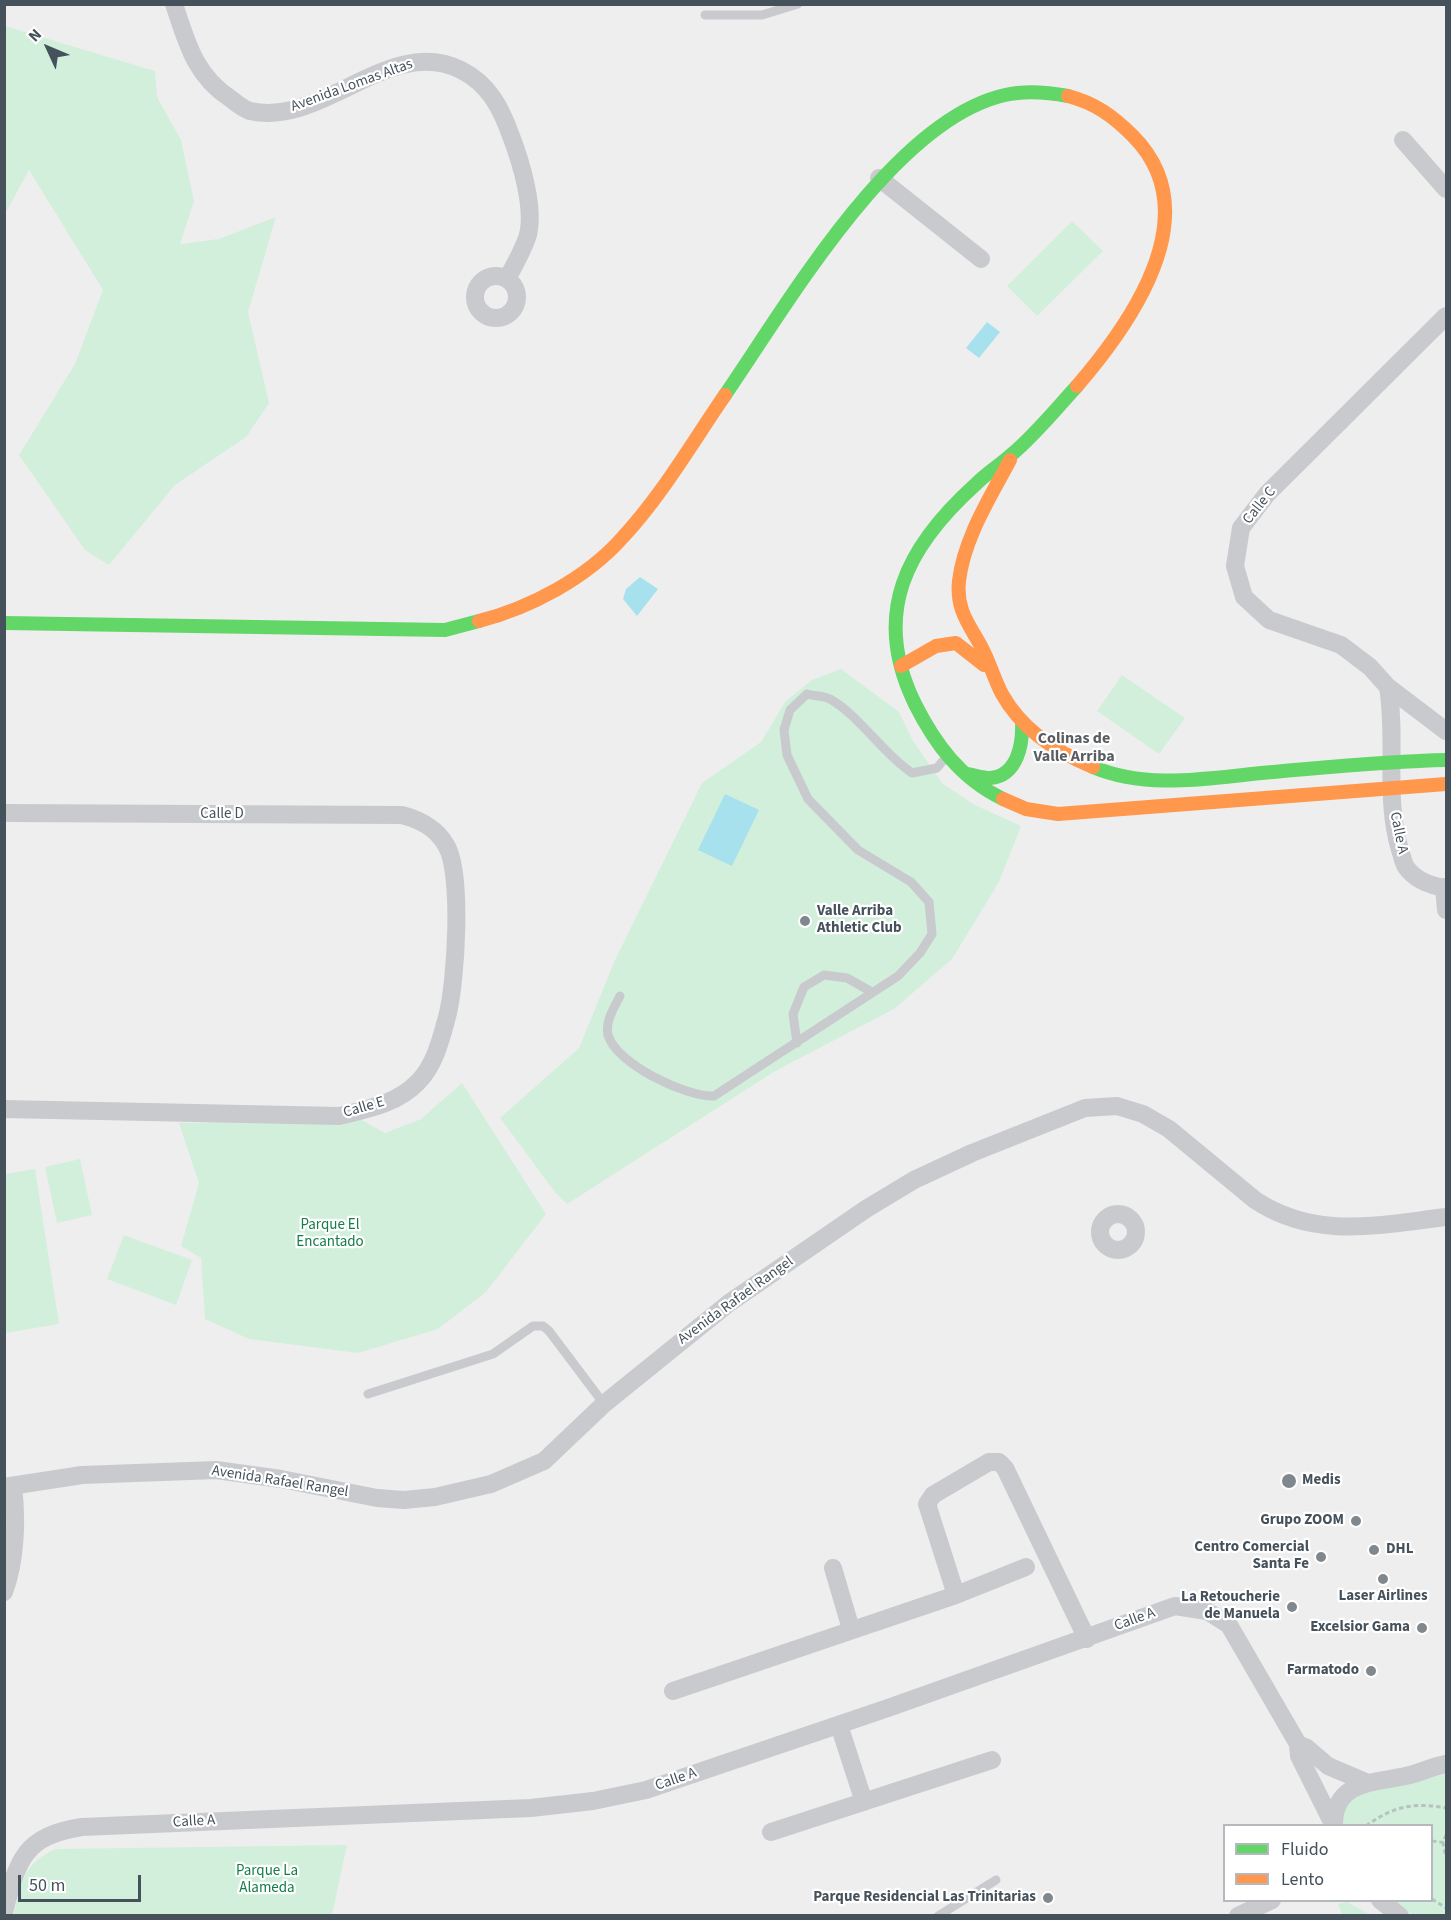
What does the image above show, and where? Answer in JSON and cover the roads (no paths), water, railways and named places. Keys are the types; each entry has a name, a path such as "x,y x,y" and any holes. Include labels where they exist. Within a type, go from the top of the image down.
{"street":[{"name":"Avenida Lomas Altas","path":"174,4 190,50 204,77 248,111 276,113 308,104 398,66 424,60 445,62 476,78 499,104 520,161 530,220 527,237 507,279"},
{"path":"4,623 445,630 504,615 537,602 602,558 645,510 879,178 914,147 960,116 995,98 1028,93 1066,96 1094,104 1143,145 1160,171 1165,196 1166,227 1145,289 1079,382 1012,455 990,471 938,521 916,550 902,592 894,639 906,684 927,728 946,757 964,774 1004,799 1043,813 1085,812 1446,784"},
{"path":"1403,140 1446,189"},
{"path":"879,178 981,259"},
{"name":"Calle C","path":"1446,316 1267,494 1241,528 1235,566 1244,597 1269,620 1341,645 1370,667 1388,687 1446,731"},
{"path":"991,674 983,649 966,622 958,601 964,554 984,506 1012,455"},
{"path":"901,666 936,646 956,643 975,656 991,674 1022,722 1042,740 1082,762 1122,778 1164,782 1392,761 1446,760"},
{"path":"1388,687 1392,709 1393,788"},
{"path":"964,774 991,778 1012,765 1020,755 1023,743 1022,722"},
{"name":"Calle A","path":"1393,788 1392,815 1406,867 1428,885 1445,887"},
{"name":"Calle D","path":"4,813 402,815 421,820 435,831"},
{"name":"Calle E","path":"4,1109 339,1116 369,1109 403,1095 431,1065 448,1014 452,988 456,876 446,844 435,831"},
{"path":"1445,887 1446,910"},
{"name":"Avenida Rafael Rangel","path":"8,1486 82,1474 216,1470 281,1479 377,1498 404,1500 435,1497 491,1484 544,1461 604,1404 729,1303 866,1209 914,1180 972,1153 1085,1108 1117,1106 1143,1114 1169,1129 1255,1200 1270,1210 1300,1222 1360,1227 1446,1216"},
{"path":"956,1594 927,1504 933,1495 989,1462 999,1462 1005,1468 1087,1639"},
{"path":"4,1592 9,1579 15,1509 8,1486"},
{"path":"673,1691 956,1594 1026,1567"},
{"path":"833,1568 851,1629"},
{"name":"Calle A","path":"4,1912 14,1873 45,1836 58,1831 94,1827 474,1811 593,1801 646,1790 1087,1639 1175,1606 1207,1611 1229,1625 1298,1744 1299,1756 1333,1824"},
{"path":"839,1725 864,1802"},
{"name":"Calle A","path":"1298,1744 1307,1748 1328,1766 1368,1783"},
{"path":"771,1832 992,1760"},
{"path":"1334,1824 1336,1809 1345,1794 1359,1784 1446,1764"},
{"path":"1238,1916 1268,1902"},
{"path":"1382,1902 1400,1916"}],"lane":[{"path":"705,15 762,15 798,4"},
{"path":"620,996 607,1023 609,1037 619,1051 634,1066 704,1096 714,1096 898,976 921,953 932,933 928,902 911,882 858,850 808,799 787,755 784,730 790,710 807,694 829,698 865,730 890,758 912,773 937,768 946,757"},
{"path":"797,1043 793,1014 804,987 824,975 847,978 872,992"},
{"path":"368,1394 493,1354 533,1326 543,1326 604,1404"},
{"path":"938,1916 996,1880"}],"water":[{"path":"987,322 1000,332 979,358 966,348"},
{"path":"640,577 658,589 637,616 623,599 626,589"},
{"path":"725,794 759,810 732,866 698,850"}],"place":[{"name":"Valle Arriba Athletic Club","path":"805,921"},
{"name":"Medis","path":"1289,1481"},
{"name":"Grupo ZOOM","path":"1356,1521"},
{"name":"DHL","path":"1374,1550"},
{"name":"Centro Comercial Santa Fe","path":"1321,1557"},
{"name":"Laser Airlines","path":"1383,1579"},
{"name":"La Retoucherie de Manuela","path":"1292,1607"},
{"name":"Excelsior Gama","path":"1422,1628"},
{"name":"Farmatodo","path":"1371,1671"},
{"name":"Parque Residencial Las Trinitarias","path":"1048,1898"}],"district":[{"name":"Colinas de Valle Arriba","path":"1074,748"}],"park label":[{"name":"Parque El Encantado","path":"330,1234"},
{"name":"Parque La Alameda","path":"267,1880"}]}
